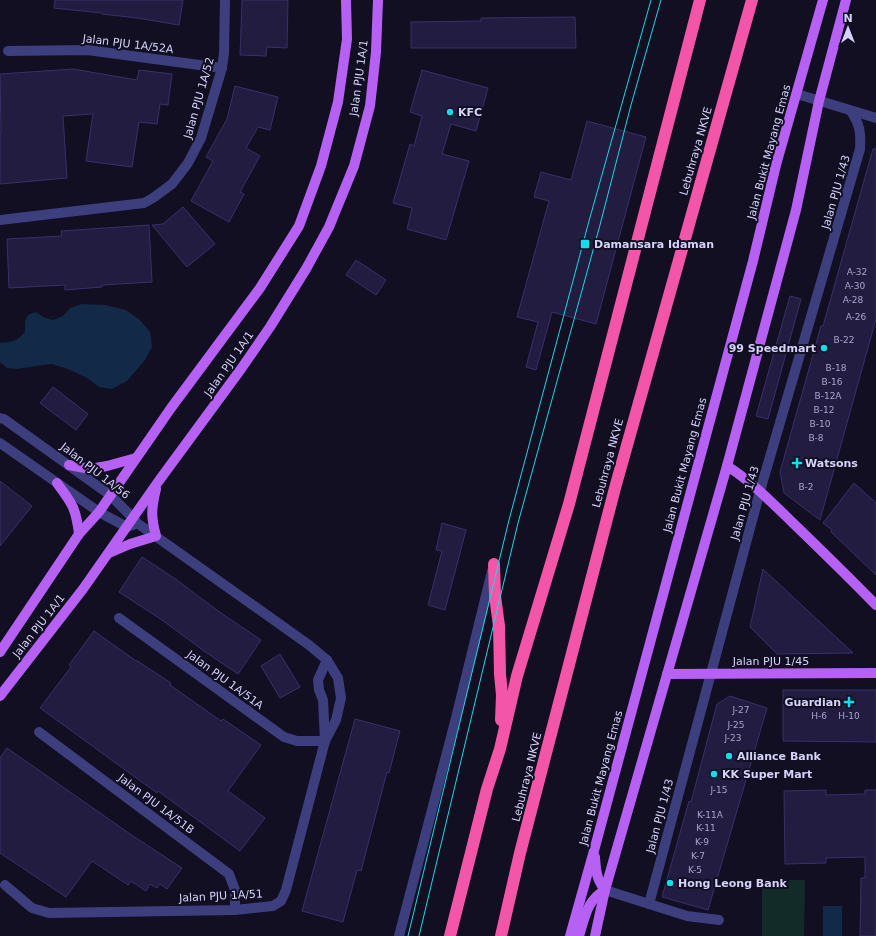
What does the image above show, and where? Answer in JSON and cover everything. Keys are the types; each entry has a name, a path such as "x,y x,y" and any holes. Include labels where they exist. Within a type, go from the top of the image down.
{"highway":[{"path":"450,936 487,789 500,749 517,676 569,504 700,0"},
{"name":"Lebuhraya NKVE","path":"501,936 522,845 615,488 752,0"},
{"path":"494,564 495,596 499,626 502,695 500,749"}],"main road":[{"name":"Jalan PJU 1A/1","path":"0,652 79,534 99,512 171,408 260,288 299,226 321,166 338,102 347,39 346,0"},
{"name":"Jalan PJU 1A/1","path":"0,696 109,553 127,527 135,520 158,482 241,369 270,327 306,269 329,227 354,166 370,106 376,52 378,0"},
{"name":"Jalan Bukit Mayang Emas","path":"570,936 751,269 776,165 823,0"},
{"path":"595,936 606,890 727,466 796,210 819,101 846,0"},
{"path":"69,465 90,469 136,458"},
{"path":"727,466 760,491 876,605"},
{"path":"109,553 130,544 156,536 152,520 152,506 158,482"},
{"path":"57,483 71,502 77,516 79,534"},
{"name":"Jalan PJU 1/45","path":"667,674 876,673"},
{"path":"595,846 596,872 599,882 606,890"},
{"path":"579,936 591,903 597,894 606,890"}],"street":[{"name":"Jalan PJU 1A/52","path":"0,220 144,203 172,184 196,150 222,68 224,53 225,0"},
{"name":"Jalan PJU 1A/52A","path":"8,51 87,50 222,68"},
{"path":"797,94 876,118"},
{"name":"Jalan PJU 1/43","path":"649,904 760,491 860,149 861,136 859,124 851,111"},
{"name":"Jalan PJU 1A/56","path":"1,421 69,465 110,495 135,520 156,536 309,645 327,660 338,678 341,698 336,720 325,741"},
{"path":"0,443 99,512 127,527"},
{"path":"399,936 494,564"},
{"name":"Jalan PJU 1A/51A","path":"119,618 284,737 297,741 325,741"},
{"path":"325,741 323,700 319,690 318,680 327,660"},
{"name":"Jalan PJU 1A/51B","path":"39,732 229,874 235,890 235,910"},
{"name":"Jalan PJU 1A/51","path":"5,885 32,908 49,913 235,910 273,906 281,900 286,890 325,741"},
{"path":"606,890 687,916 719,920"}],"green space":[{"path":"762,880 805,880 804,936 762,936"}],"water":[{"path":"82,304 105,305 126,310 140,320 150,332 152,347 145,360 127,381 112,389 99,387 87,378 68,369 51,364 17,369 7,368 0,362 0,343 14,340 25,332 25,321 28,315 36,312 43,317 53,320 63,316 70,308"},
{"path":"823,906 842,906 842,936 823,936"}],"building":[{"path":"55,0 183,0 179,25 102,13 54,8"},
{"path":"242,0 288,0 287,48 267,47 266,56 240,55"},
{"path":"575,17 576,48 411,48 411,22 481,21 481,18"},
{"path":"73,69 137,80 139,70 172,74 168,105 160,104 157,124 139,122 132,167 86,161 93,114 63,116 67,178 0,184 0,74"},
{"path":"422,70 488,88 476,131 451,124 442,154 469,161 446,240 407,229 412,208 393,203 410,144 414,146 422,116 410,112"},
{"path":"235,86 278,97 270,130 258,127 246,148 260,156 240,192 244,194 229,222 191,201 213,161 206,157 227,119"},
{"name":"Damansara Idaman","path":"587,121 646,137 596,324 552,312 536,370 526,367 538,322 517,317 549,201 534,197 541,172 571,180"},
{"path":"873,149 876,149 876,319 820,520 784,493 780,472"},
{"path":"183,207 215,244 187,267 152,225 163,224"},
{"path":"149,225 152,282 102,285 102,287 65,290 65,285 9,288 7,239 62,236 61,231"},
{"path":"356,260 386,280 376,295 346,275"},
{"path":"790,296 801,299 768,419 756,416"},
{"path":"53,387 88,414 76,430 40,403"},
{"path":"0,481 32,506 0,546"},
{"path":"854,483 876,503 876,575 831,532 832,530 823,523"},
{"path":"442,523 466,530 445,610 428,605 442,551 436,550"},
{"path":"142,557 261,640 238,674 162,620 119,592"},
{"path":"763,569 853,653 777,654 750,627"},
{"path":"94,631 136,661 171,683 170,685 221,721 223,719 261,745 228,791 265,818 240,851 40,708 71,667 69,665"},
{"path":"280,654 300,687 280,698 261,666"},
{"path":"783,690 876,690 876,742 783,741"},
{"path":"730,696 767,708 708,910 662,897 689,801 691,802 717,704"},
{"path":"355,719 400,731 389,773 387,772 361,871 357,870 343,922 302,911"},
{"path":"7,748 133,836 182,868 167,889 160,884 157,888 150,884 146,891 131,881 128,885 92,861 66,897 0,853 0,758"},
{"path":"826,790 826,795 865,794 865,790 876,790 876,936 860,936 861,878 865,878 865,857 826,858 826,863 785,864 784,791"}],"tram line":[{"path":"408,936 509,520 589,221 651,0"},
{"path":"419,936 518,523 600,225 631,105 661,0"}],"place":[{"name":"KFC","path":"450,112"},
{"name":"Damansara Idaman","path":"585,244"},
{"name":"99 Speedmart","path":"824,348"},
{"name":"Watsons","path":"797,463"},
{"name":"Guardian","path":"849,702"},
{"name":"Alliance Bank","path":"729,756"},
{"name":"KK Super Mart","path":"714,774"},
{"name":"Hong Leong Bank","path":"670,883"}]}
